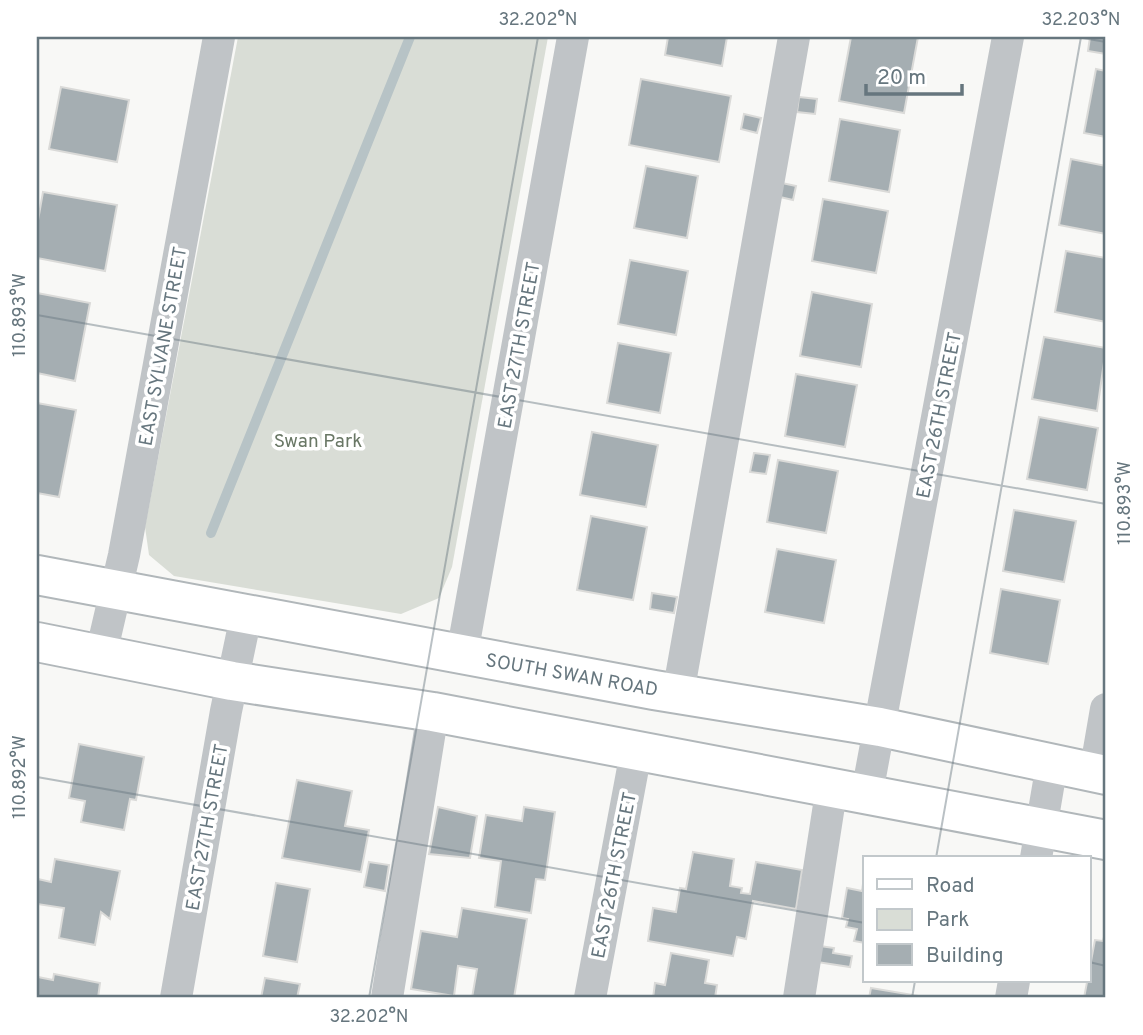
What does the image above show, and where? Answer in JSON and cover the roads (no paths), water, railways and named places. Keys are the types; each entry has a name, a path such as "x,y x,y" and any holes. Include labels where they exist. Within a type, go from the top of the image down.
{"main road":[{"name":"SOUTH SWAN ROAD","path":"37,575 117,593 678,694 880,727 1100,774"},
{"path":"37,642 232,681 433,712 849,790 1039,843 1106,840"}],"street":[{"name":"EAST SYLVANE STREET","path":"101,654 117,593 219,37"},
{"name":"EAST 27TH STREET","path":"462,654 573,37"},
{"path":"678,694 794,37"},
{"name":"EAST 26TH STREET","path":"799,998 849,790 880,727 1008,37"},
{"name":"EAST 27TH STREET","path":"176,998 246,616"},
{"path":"1100,774 1106,709"},
{"path":"387,998 433,712"},
{"name":"EAST 26TH STREET","path":"590,998 636,752"},
{"path":"1039,843 1052,764"}],"waterway":[{"path":"211,533 410,37"}],"park label":[{"name":"Swan Park","path":"318,440"}]}
